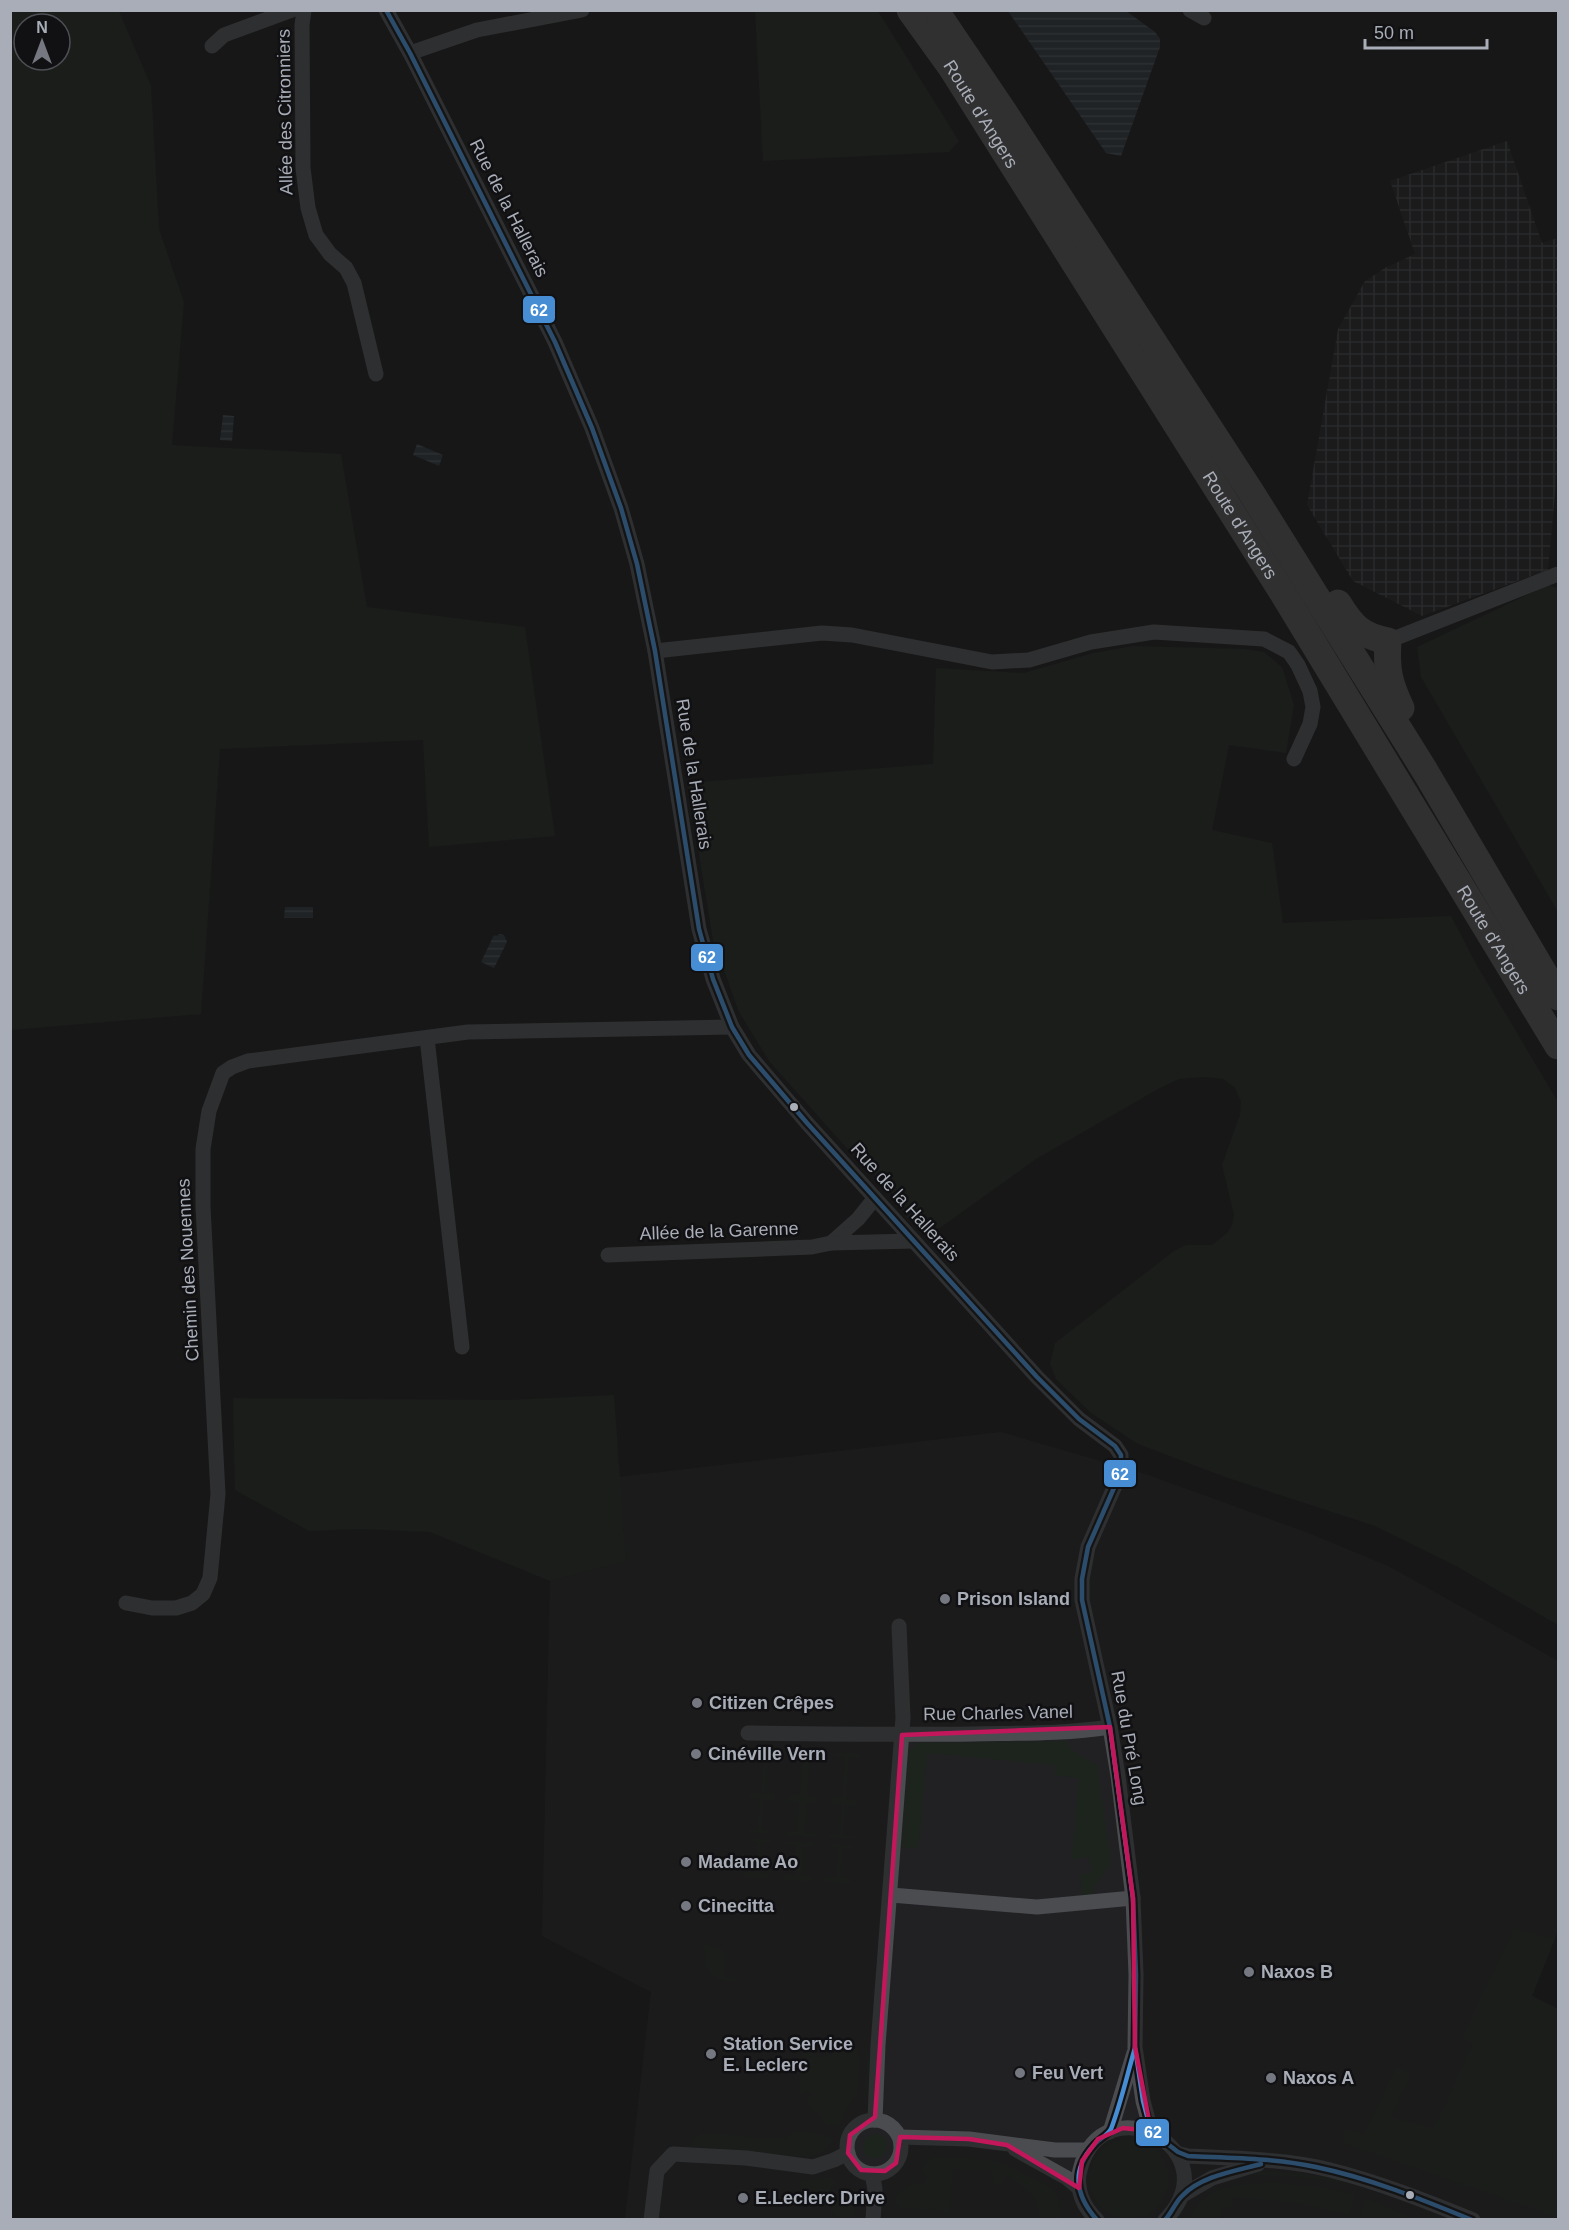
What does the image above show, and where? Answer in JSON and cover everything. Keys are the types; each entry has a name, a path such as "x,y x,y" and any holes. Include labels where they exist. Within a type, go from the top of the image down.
{"highway":[{"name":"Route d'Angers","path":"910,10 951,67 1284,595 1558,1046"},
{"name":"Route d'Angers","path":"935,10 1011,122 1251,492 1425,771 1558,997"},
{"path":"1251,492 1274,505 1349,621 1364,634 1388,641 1387,674 1392,690 1416,738 1425,771"}],"street":[{"name":"Allée des Citronniers","path":"212,46 224,36 292,10"},
{"name":"Allée des Citronniers","path":"304,10 302,25 303,168 308,208 316,234 330,254 346,268 354,283 376,374"},
{"name":"Rue de la Hallerais","path":"386,10 410,52 553,338 592,428 629,534 655,651 699,929 713,979 732,1027 749,1055 807,1123 1037,1377 1079,1419 1115,1446"},
{"path":"410,52 477,30 582,10"},
{"path":"1190,10 1204,18"},
{"path":"1388,641 1558,574"},
{"path":"655,651 822,633 852,635 954,655 1002,661 1029,660 1091,642 1154,632 1264,639 1289,652 1305,677 1313,707 1310,724 1294,759"},
{"name":"Chemin des Nouennes","path":"126,1603 152,1608 176,1608 192,1603 203,1594 210,1578 219,1494 203,1207 203,1149 209,1111 223,1073 248,1061 468,1032 732,1027"},
{"path":"427,1038 462,1347"},
{"path":"831,1243 858,1219 875,1198"},
{"name":"Allée de la Garenne","path":"608,1255 914,1241"},
{"name":"Rue du Pré Long","path":"1115,1446 1121,1455 1122,1466 1088,1547 1082,1579 1082,1600 1110,1727 1133,1898 1136,1975 1135,2047 1143,2101 1151,2131"},
{"path":"748,1733 902,1735 899,1626"},
{"name":"Rue Charles Vanel","path":"876,2120 878,2045 902,1735 1071,1732 1110,1727"},
{"path":"891,1895 1037,1907 1133,1898"},
{"name":"Rue du Pré Long","path":"1110,2132 1135,2047"},
{"path":"868,2120 880,2120 892,2127 900,2138 901,2151 896,2163 885,2171 872,2174 857,2168 848,2153 850,2135 857,2126 868,2120"},
{"path":"1080,2220 1081,2194 1078,2174 1088,2150 1098,2139 1110,2132 1130,2128 1151,2131 1169,2144 1182,2166 1184,2181 1181,2196 1174,2211 1165,2220"},
{"path":"900,2138 969,2139 1055,2150 1088,2150"},
{"path":"1007,2145 1067,2178 1081,2194 1097,2220"},
{"path":"651,2220 657,2171 673,2154 746,2158 813,2167 848,2153"},
{"path":"1176,2153 1328,2169 1407,2194 1473,2220"},
{"path":"1181,2196 1212,2178 1268,2162"},
{"path":"872,2174 875,2189 873,2220"}],"highlighted area":[{"path":"1110,1727 1133,1898 1135,2047 1151,2131 1123,2128 1098,2139 1082,2161 1079,2188 1007,2145 969,2139 900,2137 896,2163 885,2171 861,2170 848,2153 850,2135 875,2117 902,1735"}],"shaded area":[{"path":"11,10 119,11 151,86 159,229 184,302 172,445 341,454 367,607 525,627 555,836 429,847 423,740 220,749 201,1014 11,1030"},
{"path":"755,11 878,11 959,141 949,152 763,161"},
{"path":"1008,11 1126,11 1155,32 1160,39 1160,47 1121,156 1106,153"},
{"path":"1507,141 1542,243 1558,238 1558,461 1548,570 1422,616 1353,581 1307,505 1338,329 1365,281 1385,268 1415,254 1390,181"},
{"path":"223,415 234,416 232,441 220,440"},
{"path":"417,444 443,455 439,466 413,455"},
{"path":"1548,585 1558,588 1558,912 1421,677 1417,647"},
{"path":"1133,646 1245,649 1264,652 1282,667 1294,705 1286,753 1229,745 1212,830 1272,843 1283,923 1451,916 1475,962 1558,1102 1558,1625 1456,1566 1375,1526 1225,1477 1138,1444 1091,1413 1056,1379 1050,1364 1055,1343 1174,1251 1186,1245 1212,1245 1227,1233 1232,1225 1234,1215 1222,1165 1240,1115 1241,1102 1235,1088 1223,1079 1204,1077 1179,1079 1160,1088 1036,1159 940,1228 933,1230 920,1227 908,1219 899,1201 863,1162 859,1162 769,1061 739,1012 713,940 687,783 933,764 936,668 1024,673 1093,653"},
{"path":"285,907 313,907 313,918 284,918"},
{"path":"494,935 504,935 507,942 494,968 481,962"},
{"path":"614,1395 626,1561 550,1581 430,1532 360,1529 309,1531 235,1490 233,1398 509,1400"},
{"path":"1001,1432 1148,1475 1308,1533 1388,1566 1558,1661 1558,1930 1532,1996 1558,2009 1558,2219 625,2219 651,1992 542,1936 550,1581 626,1561 619,1477"},
{"path":"1067,1741 1071,1749 1097,1766 1111,1864 1094,1886 1093,1894 1082,1896 1080,1875 1091,1873 1089,1857 1072,1859 1079,1778 1054,1775 1055,1765 927,1753 919,1844 917,1849 901,1847 909,1751 918,1743"},
{"path":"793,1753 821,1753 820,1761 810,1761 807,1796 818,1797 817,1803 807,1803 804,1833 815,1834 815,1837 786,1835 787,1832 797,1832 799,1802 789,1801 789,1795 800,1795 802,1760 792,1759"},
{"path":"835,1753 860,1753 859,1758 849,1757 846,1799 856,1800 856,1806 845,1805 843,1835 854,1836 853,1839 829,1837 829,1834 840,1835 842,1805 831,1803 832,1798 842,1798 845,1757 835,1756"},
{"path":"753,1754 778,1754 778,1758 767,1757 764,1793 775,1794 775,1800 764,1800 762,1830 772,1831 772,1834 748,1832 748,1829 758,1830 760,1799 750,1798 750,1792 761,1793 764,1757 753,1756"},
{"path":"747,1838 771,1840 771,1843 761,1842 759,1872 769,1874 769,1879 743,1877 744,1871 755,1872 757,1842 746,1841"},
{"path":"786,1841 814,1843 814,1846 803,1846 801,1875 812,1876 811,1882 783,1880 783,1874 794,1875 796,1845 786,1844"},
{"path":"828,1844 853,1846 853,1848 843,1848 840,1877 850,1878 850,1884 825,1882 825,1876 836,1877 839,1847 828,1846"},
{"path":"1514,1928 1555,1939 1532,1996 1558,2009 1558,2151 1556,2158 1558,2159 1558,2219 1343,2143 1344,2129 1364,2134 1396,2067 1411,2074 1391,2117 1434,2128 1473,2044 1462,2038"},
{"path":"705,1944 725,1951 724,1977 737,1979 736,1982 720,1979 710,1972 705,1961"},
{"path":"803,2048 817,2057 828,2057 842,2049 858,2049 860,2058 857,2094 847,2106 841,2123 837,2126 826,2124 806,2101 811,2096 807,2091 801,2095 798,2093"},
{"path":"864,2049 870,2057 868,2088 863,2101 851,2112 864,2093 866,2065"},
{"path":"799,2131 821,2134 831,2139 832,2143 821,2153 802,2157 691,2146 693,2138 702,2133 785,2139"},
{"path":"875,2134 883,2138 887,2146 883,2154 875,2158 867,2154 863,2146 867,2138"},
{"path":"1121,2139 1137,2139 1158,2150 1169,2171 1169,2187 1158,2208 1137,2219 1121,2219 1107,2213 1095,2201 1089,2187 1089,2171 1095,2157 1107,2145"},
{"path":"938,2157 991,2160 1007,2165 1052,2188 1058,2197 1061,2219 1040,2219 1036,2203 1030,2193 1007,2176 1002,2187 993,2184 993,2171 953,2169 949,2212 933,2208 933,2210 901,2208 895,2200 897,2194 914,2182 921,2186 927,2177 921,2172 930,2160"},
{"path":"1261,2171 1319,2176 1353,2183 1353,2185 1275,2175 1224,2180 1243,2173"},
{"path":"831,2178 836,2182 830,2190 817,2198 811,2189 801,2189 801,2181"},
{"path":"1268,2182 1321,2187 1355,2194 1349,2215 1297,2203 1233,2197 1232,2207 1223,2208 1219,2219 1191,2219 1196,2208 1212,2193 1233,2186"},
{"path":"1204,2188 1194,2195 1179,2219 1175,2220 1195,2191"},
{"path":"846,2190 856,2197 855,2219 839,2219 829,2210"},
{"path":"1365,2198 1417,2219 1359,2218"}],"transit line":[{"name":"62","path":"386,10 410,53 555,342 592,428 621,508 637,564 655,651 699,929 713,979 732,1027 749,1055 807,1123 1037,1377 1079,1419 1115,1446 1121,1455 1121,1472 1088,1547 1082,1579 1082,1600 1110,1727 1133,1898 1136,1975 1135,2047 1143,2101 1151,2131 1178,2152 1188,2156 1268,2160 1316,2167 1375,2183 1472,2220"},
{"name":"62","path":"1097,2220 1080,2192 1079,2173 1087,2154 1111,2129 1135,2048"},
{"name":"62","path":"1165,2220 1177,2202 1190,2189 1219,2175 1261,2164"}],"place":[{"name":"Prison Island","path":"945,1599"},
{"name":"Citizen Crêpes","path":"697,1703"},
{"name":"Cinéville Vern","path":"696,1754"},
{"name":"Madame Ao","path":"686,1862"},
{"name":"Cinecitta","path":"686,1906"},
{"name":"Naxos B","path":"1249,1972"},
{"name":"Station Service E. Leclerc","path":"711,2054"},
{"name":"Feu Vert","path":"1020,2073"},
{"name":"Naxos A","path":"1271,2078"},
{"name":"E.Leclerc Drive","path":"743,2198"}]}
